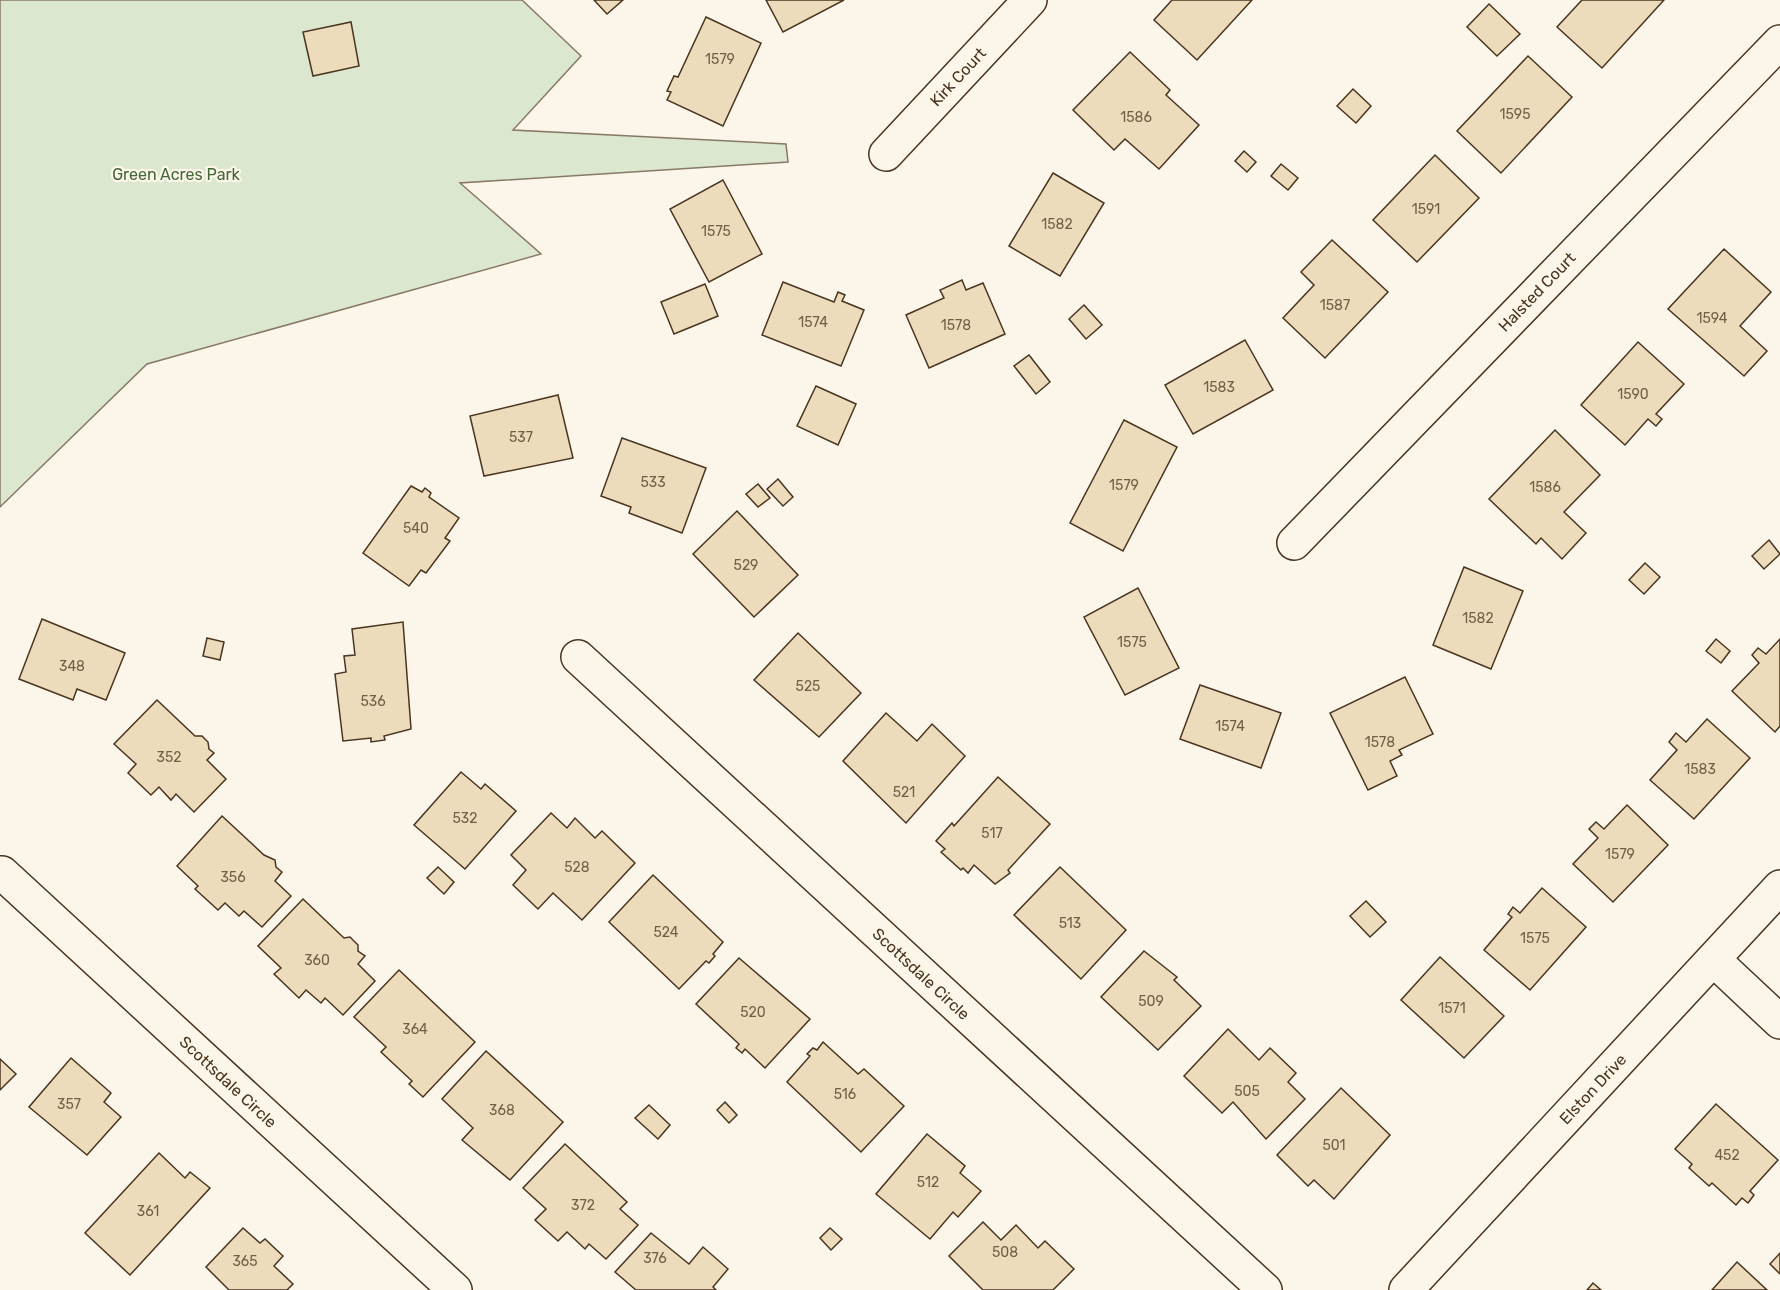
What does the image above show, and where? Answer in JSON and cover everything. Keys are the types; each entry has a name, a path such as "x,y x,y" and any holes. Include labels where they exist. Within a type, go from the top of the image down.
{"street":[{"name":"Kirk Court","path":"886,154 1030,0"},
{"name":"Halsted Court","path":"1294,543 1780,42"},
{"name":"Scottsdale Circle","path":"578,657 1265,1290"},
{"name":"Scottsdale Circle","path":"2,873 454,1290"},
{"name":"Elston Drive","path":"1406,1290 1780,887"},
{"path":"1714,960 1780,1022"}],"green space":[{"name":"Green Acres Park","path":"0,0 522,0 581,56 513,130 786,144 788,162 460,183 541,254 147,364 0,507"}],"building":[{"path":"594,0 623,0 607,14"},
{"path":"766,0 844,0 783,32"},
{"path":"1172,0 1252,0 1197,60 1154,20"},
{"path":"1582,0 1664,0 1602,68 1557,27"},
{"path":"1489,4 1520,34 1497,56 1467,27"},
{"path":"706,17 761,43 723,126 667,100 671,92 667,91 674,76 678,77"},
{"path":"351,22 359,66 313,76 303,32"},
{"path":"1130,52 1170,90 1166,95 1199,125 1159,169 1125,139 1114,150 1073,110"},
{"path":"1528,56 1572,97 1501,173 1457,131"},
{"path":"1353,89 1371,106 1356,123 1337,106"},
{"path":"1244,151 1256,162 1247,172 1235,161"},
{"path":"1435,155 1479,198 1417,262 1373,220"},
{"path":"1281,164 1298,178 1288,190 1271,176"},
{"path":"1053,173 1104,203 1060,276 1009,246"},
{"path":"723,180 762,254 709,282 670,209"},
{"path":"1332,240 1388,292 1325,358 1283,318 1314,285 1301,272"},
{"path":"1724,249 1771,292 1740,326 1767,351 1744,376 1668,309"},
{"path":"962,280 966,290 983,283 1005,334 929,368 906,315 944,298 940,290"},
{"path":"783,282 834,302 838,292 845,295 842,301 864,310 841,366 762,335"},
{"path":"705,284 718,316 674,334 661,302"},
{"path":"1084,305 1102,325 1086,339 1069,319"},
{"path":"1245,340 1273,390 1193,434 1165,385"},
{"path":"1638,342 1684,384 1656,414 1662,419 1656,426 1648,419 1625,445 1581,405"},
{"path":"1029,355 1050,382 1036,394 1014,366"},
{"path":"816,386 856,404 838,445 797,426"},
{"path":"558,395 573,458 484,476 470,416"},
{"path":"1124,420 1177,447 1123,551 1070,523"},
{"path":"1555,430 1600,475 1564,512 1586,533 1562,559 1541,538 1536,544 1489,499"},
{"path":"622,438 706,468 682,533 629,513 631,507 601,496"},
{"path":"778,479 793,497 783,506 767,489"},
{"path":"758,484 770,498 758,507 746,494"},
{"path":"411,486 422,492 425,488 431,493 429,497 459,518 445,538 450,541 426,573 421,570 409,586 363,553"},
{"path":"737,511 798,575 754,617 693,554"},
{"path":"1769,540 1780,554 1764,569 1752,556"},
{"path":"1645,563 1660,577 1644,594 1629,580"},
{"path":"1464,567 1523,591 1491,669 1433,645"},
{"path":"1138,588 1179,668 1125,695 1084,617"},
{"path":"42,619 125,653 106,700 77,689 73,700 19,679"},
{"path":"403,622 411,729 384,736 385,740 371,742 371,738 343,741 335,674 346,672 344,656 355,655 352,629"},
{"path":"798,633 861,693 819,737 754,680"},
{"path":"207,638 224,642 220,660 203,656"},
{"path":"1716,639 1730,651 1721,663 1706,651"},
{"path":"1780,639 1780,726 1775,732 1732,691 1759,663 1752,655 1758,648 1766,654"},
{"path":"1405,677 1433,734 1399,750 1402,755 1390,761 1397,776 1368,790 1330,713"},
{"path":"1200,685 1281,713 1261,768 1180,739"},
{"path":"157,700 195,736 202,736 208,742 209,749 214,753 207,760 226,779 194,812 176,794 171,800 159,787 151,795 128,773 136,764 114,744"},
{"path":"886,713 917,741 932,724 965,756 906,823 843,761"},
{"path":"1707,719 1750,758 1694,819 1650,780 1677,750 1669,742 1676,733 1686,742"},
{"path":"461,772 481,789 485,784 516,811 465,869 414,825"},
{"path":"998,777 1050,824 1008,870 1010,873 995,884 974,865 968,873 963,868 961,870 941,852 945,849 936,841 952,823 954,826"},
{"path":"1627,805 1668,845 1613,902 1573,864 1598,838 1589,829 1596,822 1604,829"},
{"path":"551,813 567,828 575,818 595,838 602,831 635,863 582,920 553,893 538,909 513,885 526,870 511,855"},
{"path":"222,816 264,855 275,860 276,867 282,872 275,881 291,896 262,927 244,911 239,916 225,903 218,910 195,889 198,886 177,866"},
{"path":"438,867 454,882 444,894 427,878"},
{"path":"1060,867 1126,930 1081,979 1014,915"},
{"path":"653,875 723,942 709,963 706,961 679,989 609,922"},
{"path":"1542,888 1586,927 1530,990 1484,950 1512,917 1508,914 1513,907 1520,913"},
{"path":"303,899 344,938 350,937 358,945 358,951 365,956 358,964 375,981 343,1015 325,998 321,1003 306,990 299,998 274,974 281,968 258,946"},
{"path":"1366,901 1386,922 1370,937 1350,916"},
{"path":"1144,951 1177,977 1174,980 1201,1006 1158,1050 1101,997"},
{"path":"1440,957 1504,1016 1464,1058 1401,1000"},
{"path":"739,958 810,1019 765,1068 745,1049 742,1053 736,1048 739,1044 696,1004"},
{"path":"399,970 475,1042 423,1097 409,1084 412,1081 381,1052 386,1047 354,1017"},
{"path":"1228,1029 1259,1060 1270,1048 1296,1073 1288,1082 1305,1099 1266,1139 1233,1102 1222,1113 1184,1076"},
{"path":"823,1042 858,1074 864,1069 904,1106 861,1152 787,1082 810,1056 807,1054 813,1048 817,1050"},
{"path":"486,1051 563,1122 510,1180 462,1140 473,1128 442,1099"},
{"path":"71,1058 111,1093 104,1102 121,1117 87,1155 29,1107"},
{"path":"0,1059 16,1074 0,1090"},
{"path":"1341,1088 1390,1135 1334,1199 1314,1180 1308,1186 1277,1155"},
{"path":"725,1102 737,1115 729,1123 717,1110"},
{"path":"1716,1104 1778,1160 1750,1191 1754,1195 1748,1203 1742,1198 1736,1205 1712,1183 1709,1186 1689,1168 1692,1164 1675,1149"},
{"path":"649,1105 670,1125 658,1139 635,1118"},
{"path":"927,1134 965,1166 960,1173 981,1191 958,1217 953,1212 930,1239 876,1194"},
{"path":"565,1144 627,1202 620,1209 638,1225 606,1259 589,1244 585,1249 567,1232 558,1241 535,1220 546,1209 523,1188"},
{"path":"159,1153 185,1178 190,1172 210,1188 130,1275 85,1233"},
{"path":"983,1222 1001,1240 1016,1225 1038,1248 1045,1241 1074,1269 1053,1290 983,1290 949,1256"},
{"path":"243,1228 260,1243 265,1239 283,1256 274,1266 293,1284 287,1290 229,1290 206,1267"},
{"path":"830,1228 842,1239 831,1250 820,1238"},
{"path":"651,1233 689,1264 703,1247 728,1269 713,1287 716,1290 636,1290 615,1272"},
{"path":"1780,1253 1780,1274 1770,1264"},
{"path":"1737,1262 1767,1290 1712,1290"},
{"path":"1593,1283 1601,1290 1587,1290"}]}
